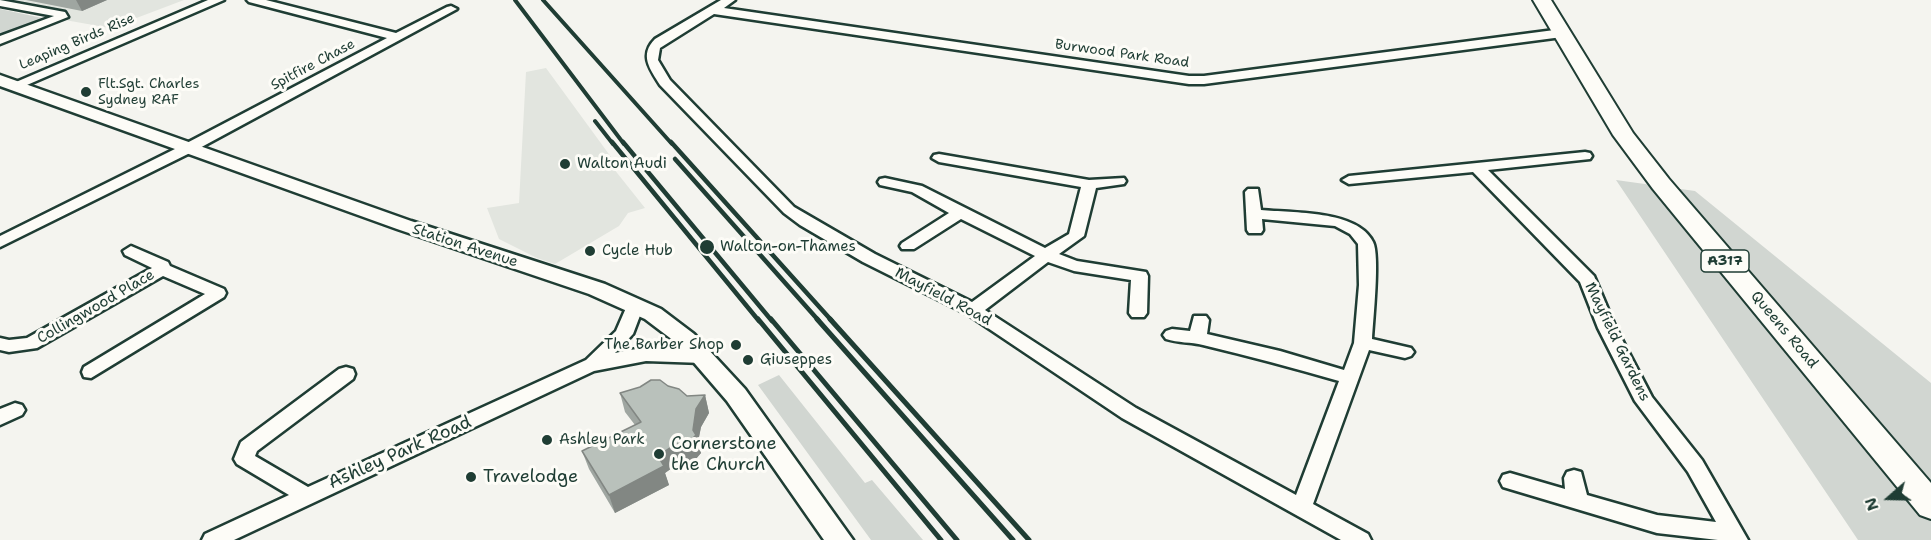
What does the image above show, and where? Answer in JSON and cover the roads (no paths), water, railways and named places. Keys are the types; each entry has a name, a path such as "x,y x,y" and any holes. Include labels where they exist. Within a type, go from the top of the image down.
{"main road":[{"name":"Queens Road","path":"1542,0 1624,135 1661,184 1931,506"}],"street":[{"name":"Leaping Birds Rise","path":"6,83 218,0"},
{"path":"253,0 397,38"},
{"path":"0,3 61,14 62,17 0,40"},
{"name":"Burwood Park Road","path":"721,5 1189,80 1204,80 1562,33"},
{"name":"Mayfield Road","path":"721,5 679,28 654,47 652,60 665,82 789,210 842,244 973,310 1129,413 1360,540"},
{"name":"Spitfire Chase","path":"0,243 190,147 451,9"},
{"name":"Station Avenue","path":"6,83 404,225 597,289 635,305 667,324 704,357 736,395 838,540"},
{"path":"1349,180 1585,156"},
{"path":"939,158 1089,184 1119,181"},
{"name":"Mayfield Gardens","path":"1478,168 1588,280 1607,328 1645,401 1695,466 1735,537"},
{"path":"885,182 917,189 960,213 1046,255 1074,266 1140,276 1138,313"},
{"path":"973,310 1046,255 1076,236 1089,184"},
{"path":"1253,192 1255,222 1338,222 1356,231 1366,243 1368,285 1363,343 1301,508"},
{"path":"908,246 960,213"},
{"path":"131,252 162,266 162,269"},
{"name":"Collingwood Place","path":"0,344 9,346 31,344 162,269 218,293 91,372"},
{"name":"Ashley Park Road","path":"588,366 624,334 635,305"},
{"path":"1172,335 1199,329 1350,378"},
{"path":"1363,343 1405,352"},
{"name":"Ashley Park Road","path":"213,540 305,495 383,462 588,366 619,357 664,352 704,357"},
{"path":"305,495 244,459 248,447 346,374"},
{"path":"1574,478 1577,501"},
{"name":"Mayfield Gardens","path":"1510,481 1657,524 1735,537"}],"railway":[{"path":"515,0 624,144"},
{"path":"543,0 672,144"},
{"path":"595,121 613,144"},
{"path":"612,142 759,321"},
{"path":"623,142 772,321"},
{"path":"671,142 832,321"},
{"path":"675,159 819,321"},
{"path":"758,319 941,540"},
{"path":"771,319 957,540"},
{"path":"817,319 1013,540"},
{"path":"830,319 1029,540"}],"place":[{"name":"Flt.Sgt. Charles Sydney RAF","path":"86,92"},
{"name":"Walton Audi","path":"565,164"},
{"name":"Walton-on-Thames","path":"707,247"},
{"name":"Cycle Hub","path":"590,251"},
{"name":"The Barber Shop","path":"736,345"},
{"name":"Giuseppes","path":"748,360"},
{"name":"Ashley Park","path":"547,440"},
{"name":"Cornerstone the Church","path":"659,454"},
{"name":"Travelodge","path":"471,477"}]}
